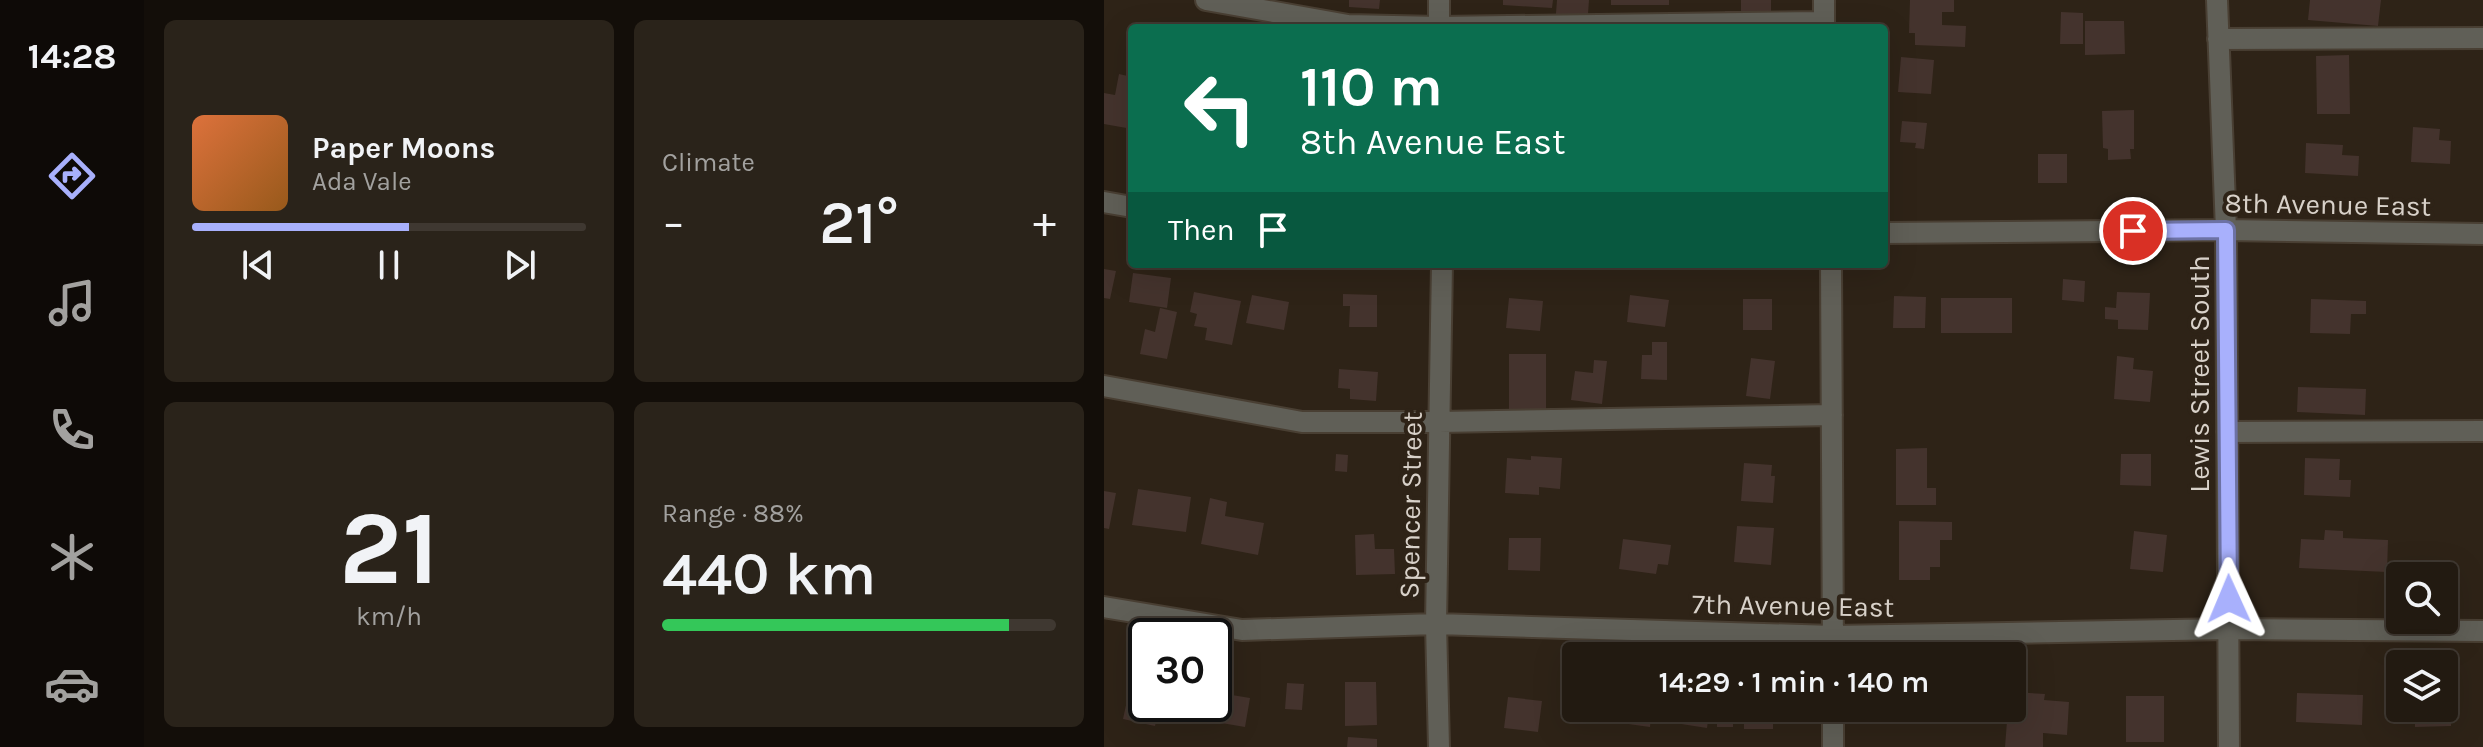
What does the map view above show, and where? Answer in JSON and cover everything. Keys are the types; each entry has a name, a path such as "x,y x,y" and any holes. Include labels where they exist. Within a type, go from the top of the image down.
{"street":[{"path":"1206,0 1342,24"},
{"path":"1439,0 1439,24"},
{"path":"1824,0 1824,24"},
{"name":"Lewis Street South","path":"2217,0 2226,230 2229,747"},
{"path":"2218,39 2483,38"},
{"path":"1104,202 1128,206"},
{"name":"8th Avenue East","path":"1888,233 2226,230 2483,234"},
{"name":"Spencer Street","path":"1439,747 1436,624 1442,268"},
{"path":"1831,268 1833,642"},
{"path":"1104,386 1302,422 1832,415"},
{"path":"2227,432 2483,431"},
{"name":"7th Avenue East","path":"1104,607 1242,630 1436,624 1761,642"},
{"name":"7th Avenue East","path":"1926,642 2229,629 2483,631"},
{"path":"1833,722 1833,747"}],"building":[{"path":"1349,0 1380,0 1379,9 1349,7"},
{"path":"1503,0 1553,0 1552,8 1503,5"},
{"path":"1557,0 1589,0 1587,24 1555,24"},
{"path":"1611,0 1669,0 1669,5 1611,5"},
{"path":"1741,0 1771,0 1771,17 1742,24 1725,24 1725,11 1741,11"},
{"path":"1910,0 1954,0 1954,12 1942,12 1942,25 1966,26 1965,47 1915,45 1915,33 1909,33"},
{"path":"2310,0 2381,0 2378,26 2308,20"},
{"path":"2061,12 2083,13 2083,44 2060,44"},
{"path":"2085,21 2124,21 2125,54 2085,55"},
{"path":"2349,55 2350,114 2317,114 2316,56"},
{"path":"1901,57 1934,60 1931,94 1898,92"},
{"path":"1119,74 1128,76 1128,128 1104,124 1104,93 1115,95"},
{"path":"2134,110 2131,159 2108,160 2108,149 2103,148 2102,111"},
{"path":"1902,121 1927,123 1924,149 1915,148 1916,143 1900,142"},
{"path":"2413,127 2440,129 2439,140 2451,141 2450,164 2411,162"},
{"path":"2306,143 2343,145 2342,155 2359,156 2358,176 2305,173"},
{"path":"2038,154 2067,154 2067,183 2038,183"},
{"path":"1104,269 1116,271 1110,299 1104,298"},
{"path":"1133,273 1171,278 1167,308 1129,302"},
{"path":"2063,279 2085,281 2084,302 2062,300"},
{"path":"1194,292 1241,301 1232,345 1205,340 1207,328 1194,326 1197,314 1190,312"},
{"path":"2117,292 2150,293 2148,330 2118,329 2118,320 2105,319 2105,307 2116,308"},
{"path":"1343,294 1377,295 1377,327 1349,327 1350,306 1343,306"},
{"path":"1252,295 1289,302 1284,330 1246,323"},
{"path":"1630,295 1669,300 1665,327 1627,322"},
{"path":"1894,296 1926,297 1925,328 1893,328"},
{"path":"1509,298 1543,301 1540,331 1506,328"},
{"path":"1941,298 2012,298 2012,333 1941,333"},
{"path":"1743,299 1772,299 1772,330 1743,330"},
{"path":"2311,299 2366,301 2366,314 2351,314 2350,334 2310,333"},
{"path":"1160,308 1177,312 1167,359 1140,354 1145,329 1155,332"},
{"path":"1652,342 1667,342 1667,380 1641,379 1642,355 1652,355"},
{"path":"1509,354 1546,354 1546,421 1509,420"},
{"path":"2117,356 2134,358 2133,369 2153,371 2150,402 2114,399"},
{"path":"1751,358 1775,361 1770,399 1746,396"},
{"path":"1594,360 1607,361 1602,404 1571,400 1575,371 1593,373"},
{"path":"1339,369 1378,372 1376,401 1350,399 1350,389 1338,388"},
{"path":"2298,387 2366,389 2365,415 2297,412"},
{"path":"1927,448 1927,488 1936,488 1936,505 1896,505 1896,449"},
{"path":"1336,454 1348,455 1347,472 1335,471"},
{"path":"2121,454 2151,454 2151,486 2120,485"},
{"path":"1531,456 1562,458 1560,489 1539,487 1539,495 1505,493 1507,458 1531,460"},
{"path":"2305,458 2340,459 2339,480 2351,480 2350,497 2304,495"},
{"path":"1744,463 1772,465 1771,476 1775,476 1773,503 1741,501"},
{"path":"1138,489 1191,497 1186,532 1132,525"},
{"path":"1104,491 1116,493 1109,529 1104,528"},
{"path":"1210,498 1227,502 1225,516 1264,523 1258,555 1201,544"},
{"path":"1899,521 1952,522 1952,540 1940,540 1940,567 1930,567 1930,580 1899,580"},
{"path":"1737,526 1774,528 1771,565 1734,562"},
{"path":"2325,530 2343,531 2343,538 2388,540 2386,572 2299,568 2301,539 2324,540"},
{"path":"2134,531 2167,535 2163,572 2130,569"},
{"path":"1374,534 1375,549 1394,549 1395,574 1356,575 1355,535"},
{"path":"1509,538 1541,538 1540,571 1508,570"},
{"path":"1623,539 1671,545 1668,565 1658,564 1656,574 1619,569"},
{"path":"1345,682 1376,682 1377,725 1345,726"},
{"path":"1287,683 1304,684 1302,710 1285,709"},
{"path":"2026,693 2045,694 2044,700 2069,702 2067,735 2043,733 2043,747 2005,747 2007,722 2026,722"},
{"path":"2297,693 2363,695 2362,725 2296,722"},
{"path":"1232,695 1250,698 1245,727 1216,722 1232,722"},
{"path":"1128,696 1128,720 1123,719"},
{"path":"2126,696 2164,696 2164,742 2126,742"},
{"path":"1508,697 1542,701 1538,732 1504,728"},
{"path":"1621,722 1651,722 1650,727"},
{"path":"1668,722 1708,722 1707,728"},
{"path":"1717,722 1733,722 1733,727 1717,727"},
{"path":"1744,722 1773,722 1773,729 1744,729"},
{"path":"2415,722 2451,722 2451,726 2415,727"},
{"path":"1348,737 1377,739 1377,747 1347,747"}],"route":[{"path":"2133,231 2226,230 2229,599"}]}
